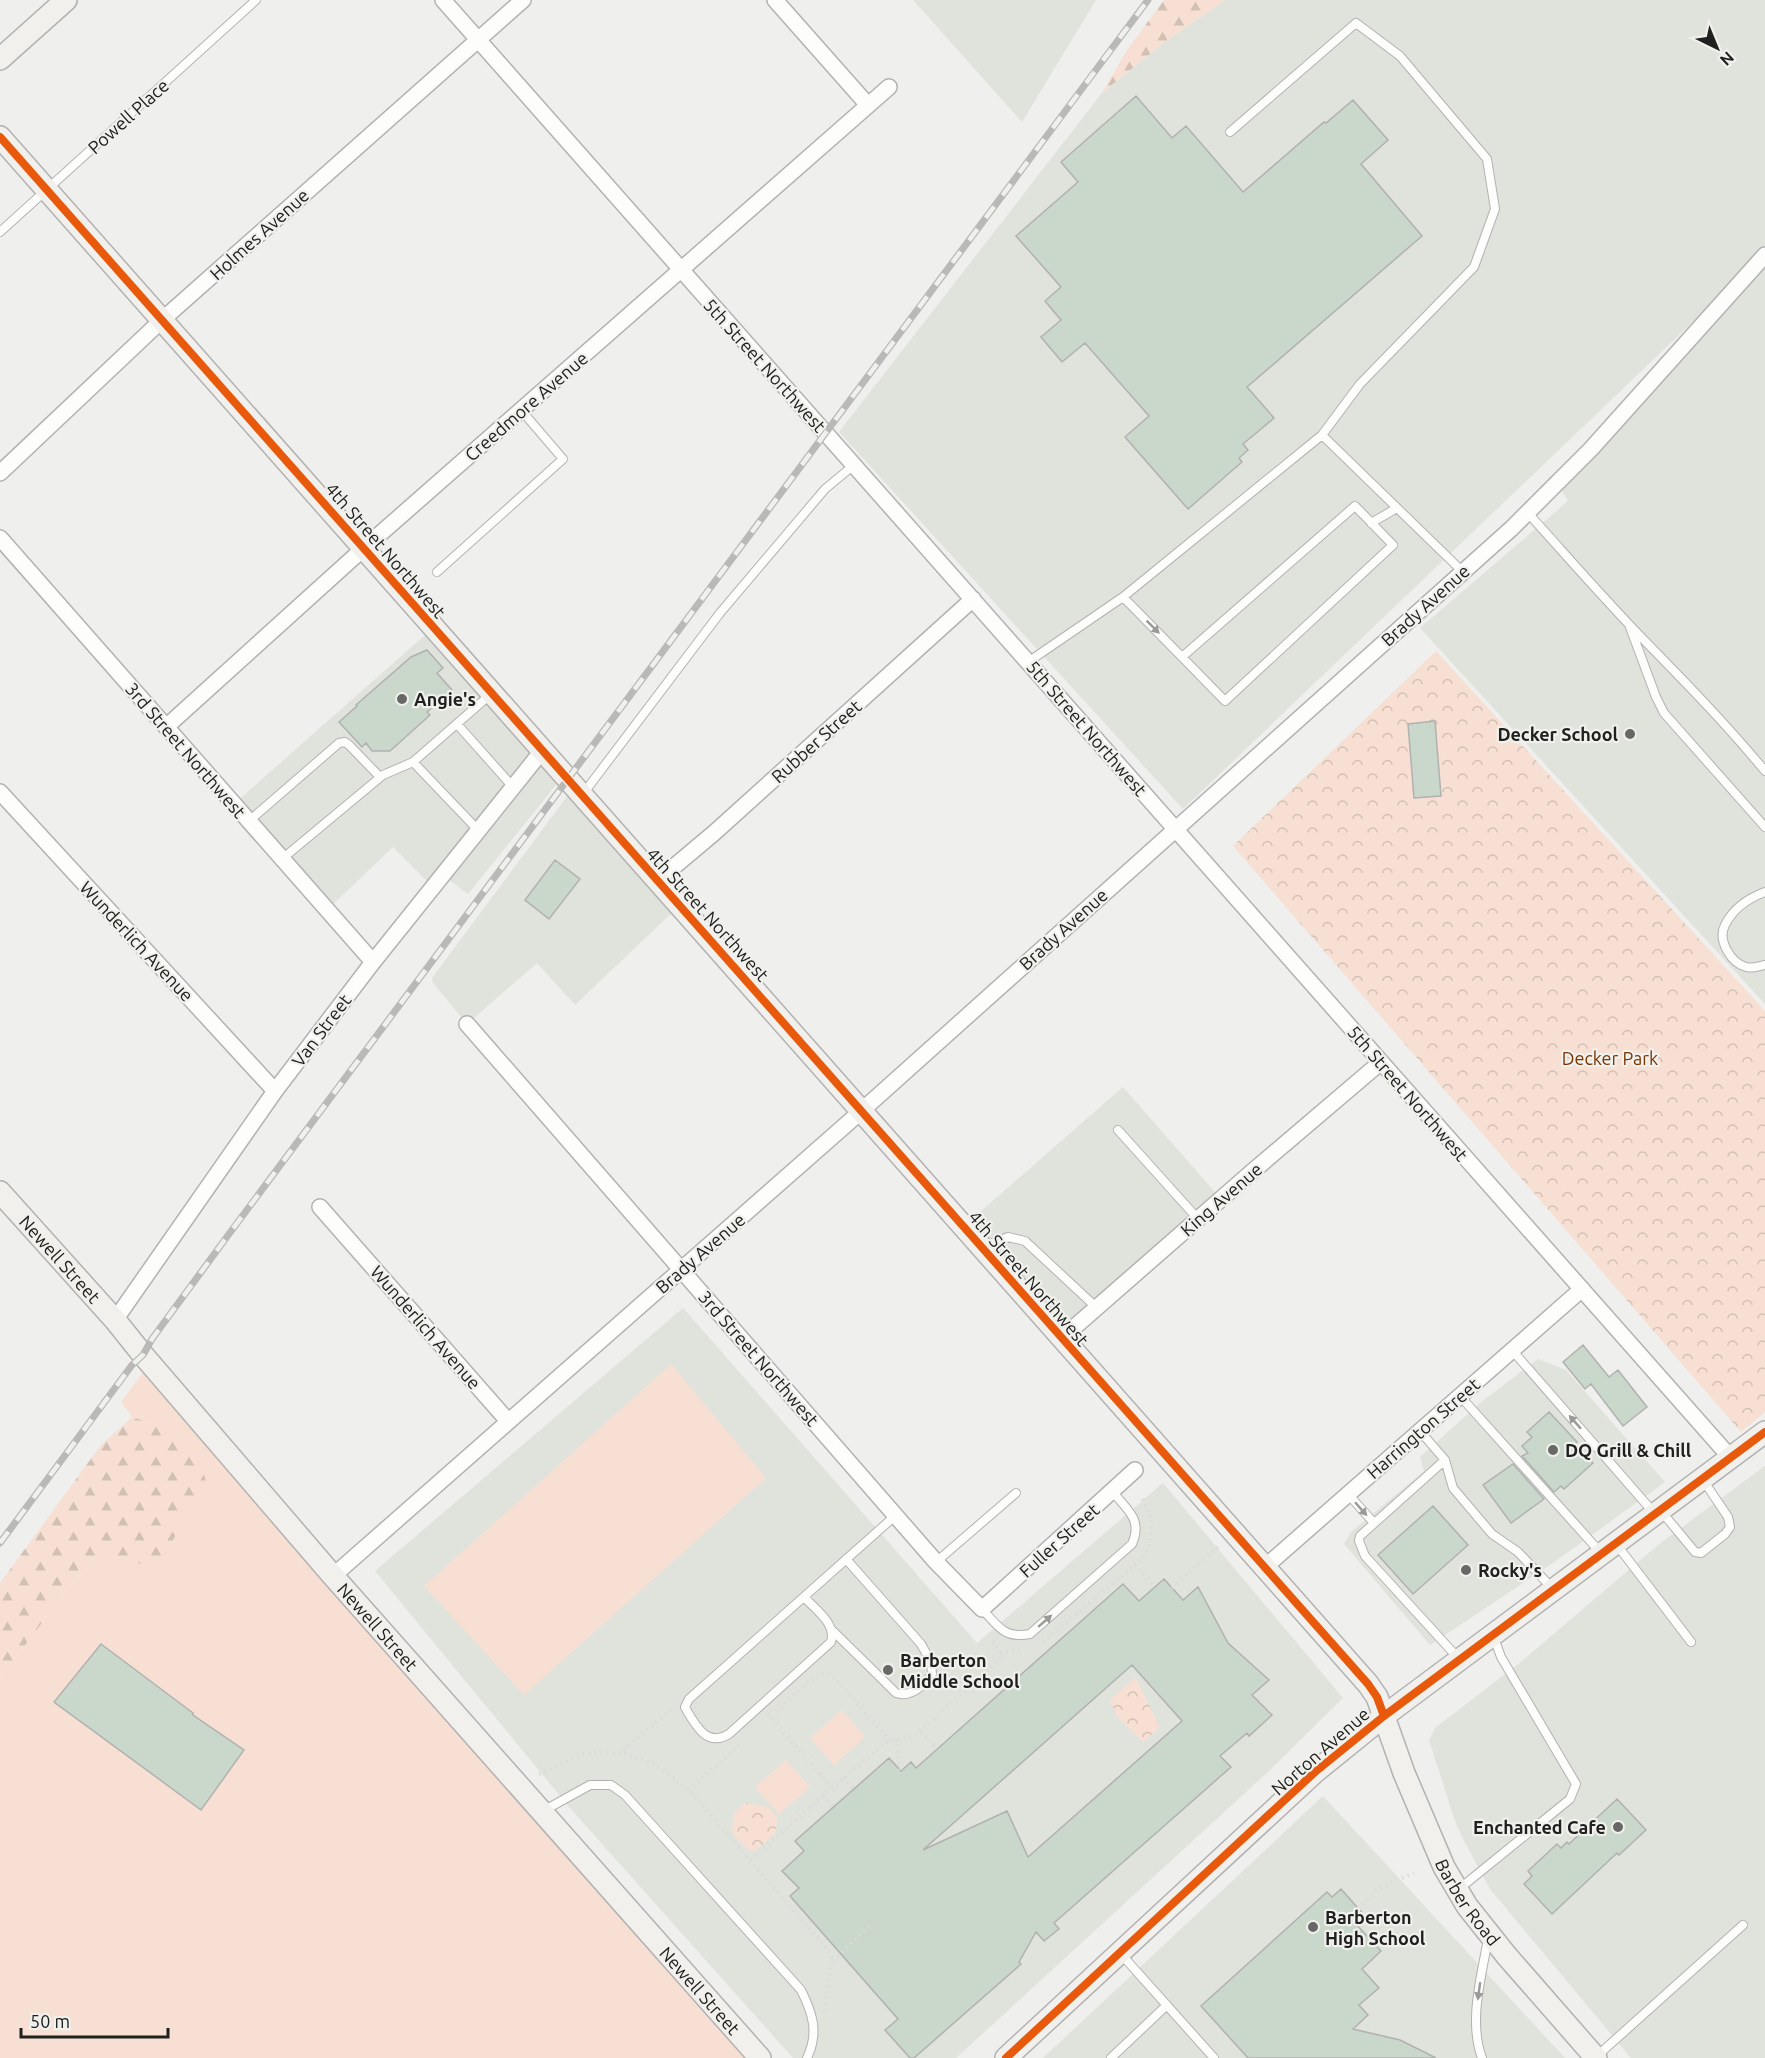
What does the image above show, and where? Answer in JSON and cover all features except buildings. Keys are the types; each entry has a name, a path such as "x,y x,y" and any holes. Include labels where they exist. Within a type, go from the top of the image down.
{"street":[{"path":"0,59 66,0"},
{"name":"5th Street Northwest","path":"443,0 1730,1457"},
{"name":"Holmes Avenue","path":"0,473 162,320 522,0"},
{"path":"775,0 867,104"},
{"name":"Creedmore Avenue","path":"166,727 364,548 888,87"},
{"name":"4th Street Northwest","path":"0,137 1368,1684 1377,1697 1384,1716"},
{"name":"Brady Avenue","path":"333,1576 862,1110 1463,572 1591,449 1765,255"},
{"name":"3rd Street Northwest","path":"0,538 373,962"},
{"name":"Rubber Street","path":"658,880 714,833 973,599"},
{"name":"Van Street","path":"116,1320 275,1091 373,962 542,751"},
{"name":"Wunderlich Avenue","path":"0,792 275,1091"},
{"name":"3rd Street Northwest","path":"467,1024 936,1562 982,1609"},
{"name":"King Avenue","path":"1062,1338 1381,1062"},
{"name":"Newell Street","path":"0,1192 116,1320 150,1363 333,1576 760,2058"},
{"name":"Wunderlich Avenue","path":"320,1207 508,1421"},
{"name":"Harrington Street","path":"1265,1567 1581,1289"},
{"name":"Norton Avenue","path":"1006,2058 1315,1773 1384,1716 1765,1432"},
{"name":"Fuller Street","path":"982,1609 1135,1470"},
{"name":"Barber Road","path":"1384,1716 1413,1794 1444,1867 1458,1890 1489,1934 1596,2058"}],"lane":[{"name":"Powell Place","path":"0,232 256,0"},
{"path":"1028,662 1123,597 1322,435 1360,384 1474,267 1496,209 1487,159 1400,56 1356,23 1230,132"},
{"path":"437,572 563,459 521,410"},
{"path":"1322,435 1463,572"},
{"path":"582,795 720,613 825,489 854,465"},
{"path":"1123,597 1225,701 1393,545 1354,506 1182,657"},
{"path":"1371,523 1397,508"},
{"path":"1527,512 1686,682 1765,771"},
{"path":"1629,623 1664,713 1765,827"},
{"path":"282,859 380,777 412,762 492,693"},
{"path":"457,724 513,788"},
{"path":"249,821 339,743 345,742 349,745 380,777"},
{"path":"412,762 479,831"},
{"path":"1765,892 1738,907 1723,927 1724,947 1736,962 1748,968 1765,965"},
{"path":"1118,1130 1198,1219"},
{"path":"985,1250 993,1243 1008,1237 1025,1241 1097,1308"},
{"path":"1512,1350 1695,1552 1701,1552 1730,1527 1728,1517 1702,1479"},
{"path":"1460,1396 1609,1549 1691,1642"},
{"path":"1420,1431 1445,1460 1453,1488 1492,1534 1518,1552 1554,1590"},
{"path":"1445,1460 1360,1536 1359,1542 1365,1556 1460,1660"},
{"path":"982,1609 1004,1632 1017,1637 1030,1635 1132,1544 1137,1532 1136,1521 1112,1491"},
{"path":"936,1562 1016,1494"},
{"path":"1348,1494 1374,1523"},
{"path":"832,1630 833,1636 825,1649 729,1734 714,1740 708,1738 690,1716 685,1707 689,1699 896,1515"},
{"path":"804,1597 832,1630 896,1693 903,1695 915,1691 932,1674 931,1662 921,1644 846,1559"},
{"path":"1458,1890 1570,1799 1576,1785 1501,1657 1493,1634"},
{"path":"542,1812 590,1785 611,1785 625,1795 801,1990 813,2017 815,2031 807,2058"},
{"path":"1596,2058 1743,1925"},
{"path":"1482,2058 1476,2042 1476,2023 1489,1934"},
{"path":"1120,1953 1214,2058"},
{"path":"1111,2058 1167,2005"}],"path":[{"path":"1172,1588 1218,1547"},
{"path":"1135,1565 1155,1587"},
{"path":"750,1860 884,1743 916,1735 998,1661 1000,1656 998,1648 989,1637"},
{"path":"763,1724 808,1684 822,1674 828,1673 890,1741"},
{"path":"761,1706 832,1788"},
{"path":"619,1753 672,1708 685,1707"},
{"path":"921,1731 937,1749"},
{"path":"689,1790 746,1739"},
{"path":"895,1739 901,1771"},
{"path":"539,1774 584,1754 600,1752 627,1754 656,1765 689,1790 827,1949 833,1959"},
{"path":"843,1778 853,1790"},
{"path":"823,1796 833,1808"},
{"path":"1359,1909 1381,1887 1414,1873"},
{"path":"828,1979 833,1959 873,1923"}],"shaded area":[{"path":"913,0 1096,0 1022,122"},
{"path":"1225,0 1765,0 1765,245 1701,314 1183,809 839,432 1102,93 1167,40"},
{"path":"1765,255 1765,1004 1420,628 1568,501 1557,483"},
{"path":"434,627 564,775 468,894 444,876 434,888 393,847 327,910 234,804"},
{"path":"574,787 680,905 575,1005 537,963 467,1024 433,983 432,978"},
{"path":"1123,1087 1221,1199 1062,1338 964,1226"},
{"name":"Barberton Middle School","path":"683,1308 977,1643 1163,1483 1343,1698 1269,1771 956,2058 793,2058 569,1807 375,1571"},
{"path":"1538,1359 1566,1370 1665,1482 1553,1563 1430,1645 1344,1544 1351,1532 1424,1471 1420,1457 1480,1403"},
{"path":"1765,1466 1765,2058 1631,2058 1490,1889 1455,1821 1429,1740 1435,1728 1522,1661 1658,1545"},
{"name":"Barberton High School","path":"1323,1796 1565,2058 1043,2058"}],"green space":[{"path":"1164,0 1225,0 1167,40 1102,93 1127,50"},
{"name":"Decker Park","path":"1436,651 1765,1011 1765,1412 1741,1432 1233,846"},
{"path":"671,1364 766,1478 524,1695 424,1586"},
{"path":"143,1372 746,2058 0,2058 0,1678 77,1577 102,1561 159,1564 166,1428 132,1417 121,1402"},
{"path":"132,1417 166,1428 197,1453 206,1481 159,1565 102,1561 77,1577 0,1678 0,1583 101,1445"},
{"path":"1135,1677 1160,1727 1143,1742 1117,1716 1110,1700"},
{"path":"842,1710 865,1737 834,1765 810,1738"},
{"path":"786,1760 810,1787 779,1814 755,1787"},
{"path":"745,1803 768,1807 777,1817 776,1833 755,1851 748,1850 732,1833 734,1813"}],"railway":[{"path":"0,1543 132,1365 143,1355 152,1339 229,1234 1148,0"}],"cycle path":[{"path":"0,137 1368,1684 1377,1697 1384,1716"},
{"path":"1006,2058 1315,1772 1384,1716 1765,1432"}],"place":[{"name":"Angie's","path":"402,699"},
{"name":"Decker School","path":"1630,734"},
{"name":"DQ Grill & Chill","path":"1553,1450"},
{"name":"Rocky's","path":"1466,1570"},
{"name":"Barberton Middle School","path":"888,1670"},
{"name":"Enchanted Cafe","path":"1618,1827"},
{"name":"Barberton High School","path":"1313,1927"}]}
